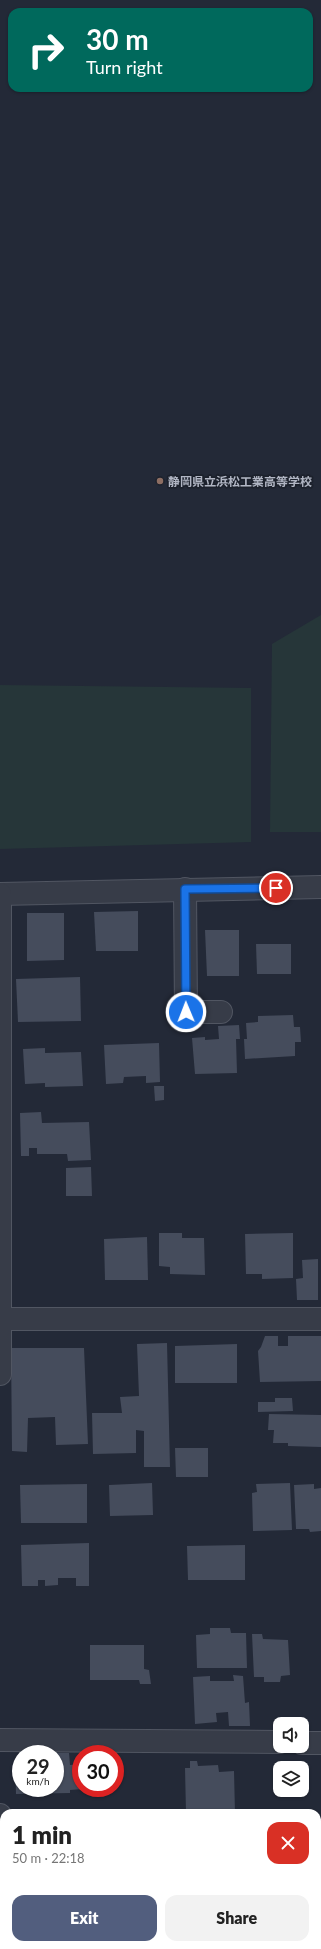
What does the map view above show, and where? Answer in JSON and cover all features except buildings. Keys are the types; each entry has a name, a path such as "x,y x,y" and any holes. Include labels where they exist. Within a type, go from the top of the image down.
{"street":[{"path":"0,1374 0,894 321,887"},
{"path":"185,889 186,1012 221,1012"},
{"path":"0,1319 321,1319"},
{"path":"0,1740 273,1742"},
{"path":"309,1743 321,1743"}],"shaded area":[{"path":"321,615 321,832 270,832 272,644"},
{"path":"0,685 251,688 251,842 0,849"}],"place":[{"name":"静岡県立浜松工業高等学校","path":"160,481"}],"route":[{"path":"186,1012 185,889 276,888"}]}
